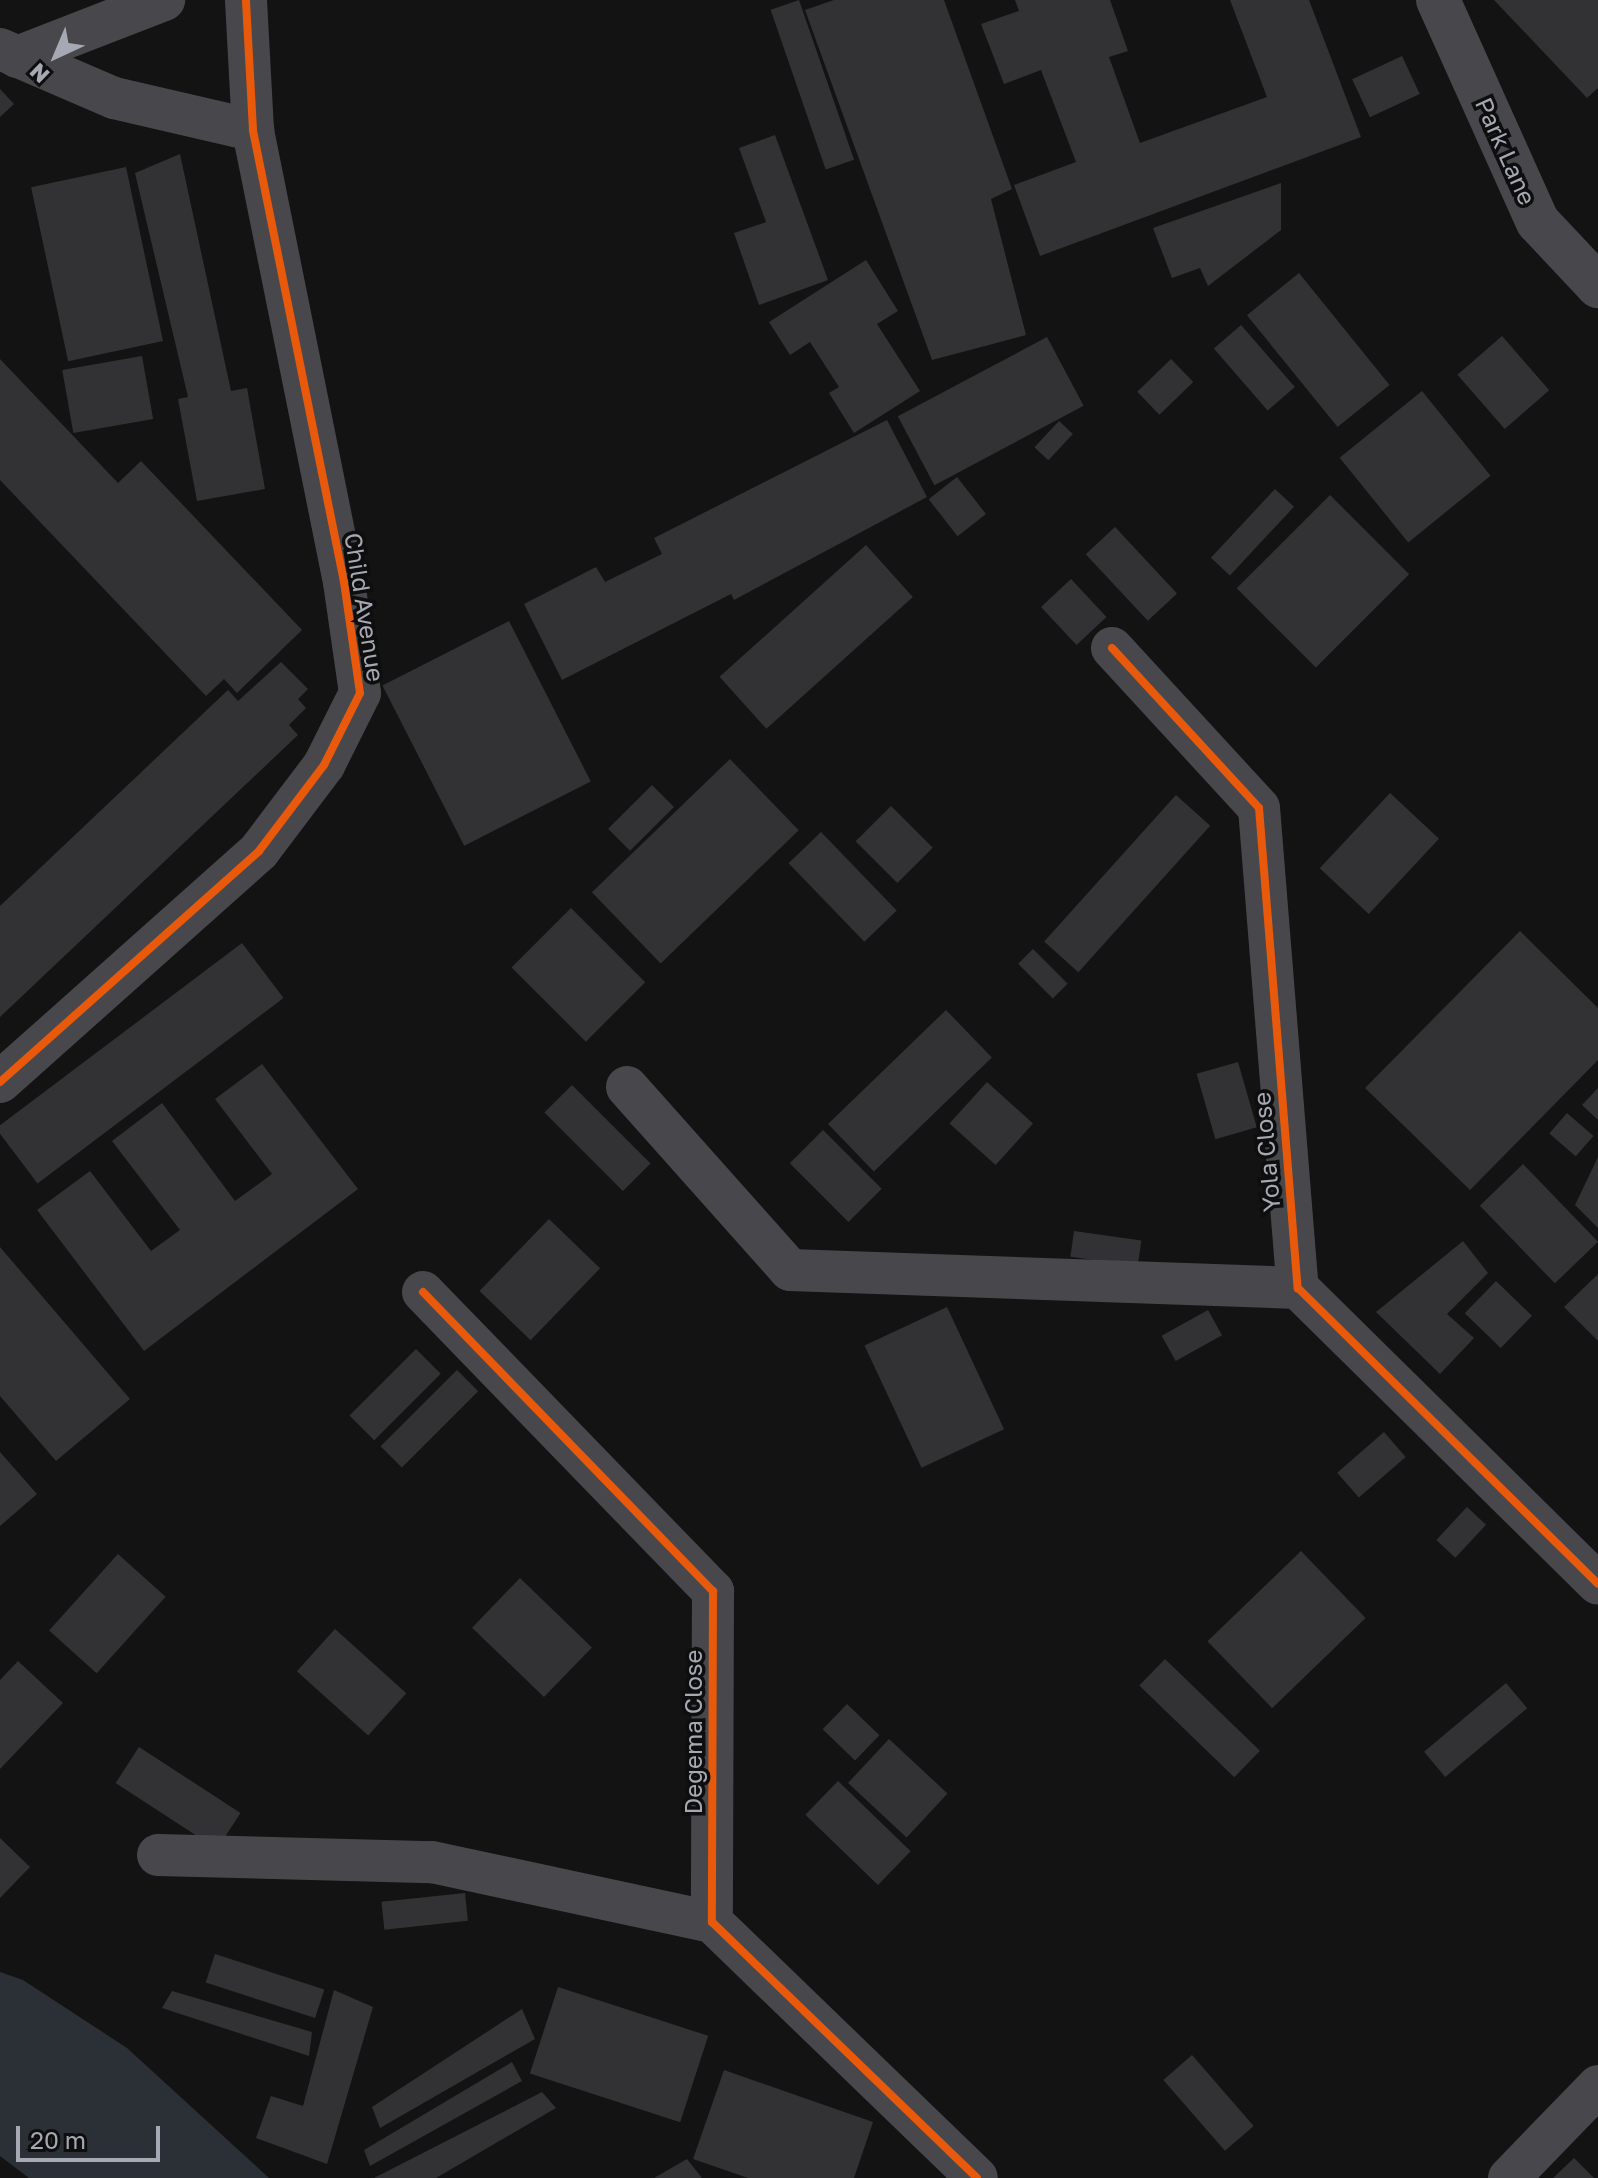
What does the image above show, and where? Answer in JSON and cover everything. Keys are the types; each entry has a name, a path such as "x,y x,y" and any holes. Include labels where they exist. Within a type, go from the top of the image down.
{"street":[{"path":"8,53 164,0"},
{"name":"Child Avenue","path":"0,1082 259,851 324,765 360,693 344,582 253,130 246,0"},
{"name":"Park Lane","path":"1438,0 1538,222 1598,286"},
{"path":"8,53 114,98 253,130"},
{"name":"Yola Close","path":"1112,648 1259,808 1298,1288"},
{"path":"627,1087 790,1270 1298,1288 1598,1584"},
{"name":"Degema Close","path":"423,1292 713,1591 712,1922"},
{"path":"158,1855 432,1862 712,1922 977,2178"},
{"path":"1509,2178 1598,2086"}],"shaded area":[{"path":"0,1972 23,1980 127,2048 269,2178 29,2178 0,2156"}],"building":[{"path":"799,0 854,160 826,170 771,10"},
{"path":"834,0 944,0 1012,189 991,199 1026,335 932,360 805,10"},
{"path":"1015,0 1110,0 1128,51 1109,57 1140,143 1267,97 1230,0 1309,0 1361,137 1040,256 1014,185 1076,162 1041,70 1004,84 981,24 1019,11"},
{"path":"1494,0 1598,0 1598,88 1587,98"},
{"path":"1402,56 1420,94 1370,117 1352,79"},
{"path":"0,89 14,104 0,117"},
{"path":"775,135 828,280 759,305 734,233 766,222 739,148"},
{"path":"180,154 231,391 247,388 265,489 197,501 178,399 188,397 135,173"},
{"path":"126,167 163,341 68,361 31,187"},
{"path":"1281,183 1281,230 1208,286 1200,268 1172,278 1153,228"},
{"path":"866,260 898,311 877,324 920,391 854,433 829,393 839,387 810,342 790,355 769,322"},
{"path":"1299,273 1390,385 1338,427 1247,315"},
{"path":"1241,325 1295,387 1268,411 1214,349"},
{"path":"1502,336 1549,390 1505,429 1457,375"},
{"path":"1047,337 1084,406 934,485 898,416"},
{"path":"142,356 153,419 73,433 62,370"},
{"path":"0,359 118,483 141,461 302,630 237,693 224,679 206,696 0,480"},
{"path":"1171,359 1193,382 1159,415 1137,392"},
{"path":"1422,391 1491,476 1408,542 1340,458"},
{"path":"887,420 927,497 734,600 731,594 562,680 524,604 596,567 605,582 662,554 654,538"},
{"path":"1059,421 1073,434 1048,460 1034,447"},
{"path":"957,477 986,514 958,536 929,499"},
{"path":"1275,489 1294,507 1230,575 1211,558"},
{"path":"1330,495 1409,574 1316,668 1237,588"},
{"path":"1115,527 1177,594 1148,621 1086,554"},
{"path":"866,545 913,597 766,729 720,677"},
{"path":"1071,579 1106,617 1076,645 1041,607"},
{"path":"509,621 591,781 464,846 382,685"},
{"path":"281,662 308,689 298,699 306,708 289,725 298,735 0,1017 0,906 228,690 238,701"},
{"path":"730,759 799,830 661,964 592,892"},
{"path":"652,785 674,807 630,851 608,829"},
{"path":"1390,793 1439,839 1369,914 1320,868"},
{"path":"1176,795 1210,826 1078,972 1044,941"},
{"path":"891,806 933,848 897,883 856,841"},
{"path":"821,832 897,910 864,942 789,863"},
{"path":"571,908 645,982 586,1042 512,967"},
{"path":"1520,931 1598,1008 1598,1060 1470,1190 1365,1088"},
{"path":"242,943 284,998 38,1183 0,1134 0,1125"},
{"path":"1033,949 1068,984 1053,998 1018,964"},
{"path":"946,1010 992,1057 874,1171 828,1124"},
{"path":"1238,1062 1257,1127 1215,1139 1197,1074"},
{"path":"262,1064 358,1189 144,1351 37,1210 90,1171 151,1251 180,1230 112,1141 162,1103 235,1201 272,1174 215,1099"},
{"path":"987,1082 1033,1123 996,1165 950,1124"},
{"path":"572,1085 650,1163 623,1191 544,1113"},
{"path":"1598,1088 1598,1120 1582,1105"},
{"path":"1567,1113 1593,1136 1576,1156 1549,1133"},
{"path":"823,1130 882,1189 848,1222 790,1163"},
{"path":"1598,1157 1598,1228 1575,1205"},
{"path":"1523,1164 1598,1242 1555,1283 1480,1206"},
{"path":"549,1219 600,1268 531,1340 480,1291"},
{"path":"1074,1231 1141,1240 1138,1266 1070,1257"},
{"path":"1463,1241 1488,1273 1447,1314 1474,1338 1440,1374 1376,1312"},
{"path":"0,1247 130,1399 56,1461 0,1396"},
{"path":"1598,1274 1598,1341 1564,1307"},
{"path":"1496,1281 1532,1316 1501,1348 1465,1313"},
{"path":"947,1307 1004,1429 922,1468 865,1345"},
{"path":"1208,1310 1222,1335 1176,1361 1162,1336"},
{"path":"416,1349 441,1374 374,1440 350,1415"},
{"path":"457,1370 478,1391 402,1468 381,1446"},
{"path":"1384,1432 1406,1457 1359,1498 1337,1473"},
{"path":"0,1452 37,1494 0,1526"},
{"path":"1467,1507 1486,1525 1455,1558 1436,1540"},
{"path":"1301,1551 1366,1618 1272,1708 1207,1641"},
{"path":"118,1554 166,1597 97,1673 49,1631"},
{"path":"520,1578 592,1647 544,1697 472,1628"},
{"path":"335,1629 406,1693 368,1736 297,1671"},
{"path":"1165,1659 1260,1751 1234,1777 1139,1686"},
{"path":"18,1661 63,1703 0,1769 0,1680"},
{"path":"1506,1683 1527,1708 1445,1777 1424,1752"},
{"path":"847,1704 879,1735 855,1760 823,1729"},
{"path":"889,1739 948,1794 907,1837 848,1783"},
{"path":"139,1747 240,1813 217,1849 116,1783"},
{"path":"838,1781 911,1851 878,1885 805,1815"},
{"path":"0,1838 30,1867 0,1898"},
{"path":"465,1893 468,1921 384,1930 381,1902"},
{"path":"215,1954 324,1990 315,2018 206,1983"},
{"path":"558,1987 708,2036 680,2122 530,2074"},
{"path":"334,1990 373,2007 327,2164 256,2138 271,2096 303,2106"},
{"path":"172,1991 312,2032 309,2056 162,2008"},
{"path":"522,2009 535,2039 380,2128 372,2107"},
{"path":"1192,2055 1254,2126 1225,2151 1163,2080"},
{"path":"512,2062 522,2081 370,2166 364,2150"},
{"path":"724,2070 873,2122 854,2178 748,2178 693,2159"},
{"path":"542,2092 556,2108 436,2178 374,2178"},
{"path":"1574,2158 1594,2178 1553,2178"},
{"path":"687,2159 702,2178 654,2178"}],"cycle path":[{"path":"0,1082 259,851 324,765 360,693 344,582 253,130 246,0"},
{"path":"1112,648 1259,808 1298,1288 1598,1584"},
{"path":"423,1292 713,1591 712,1922 977,2178"}]}
